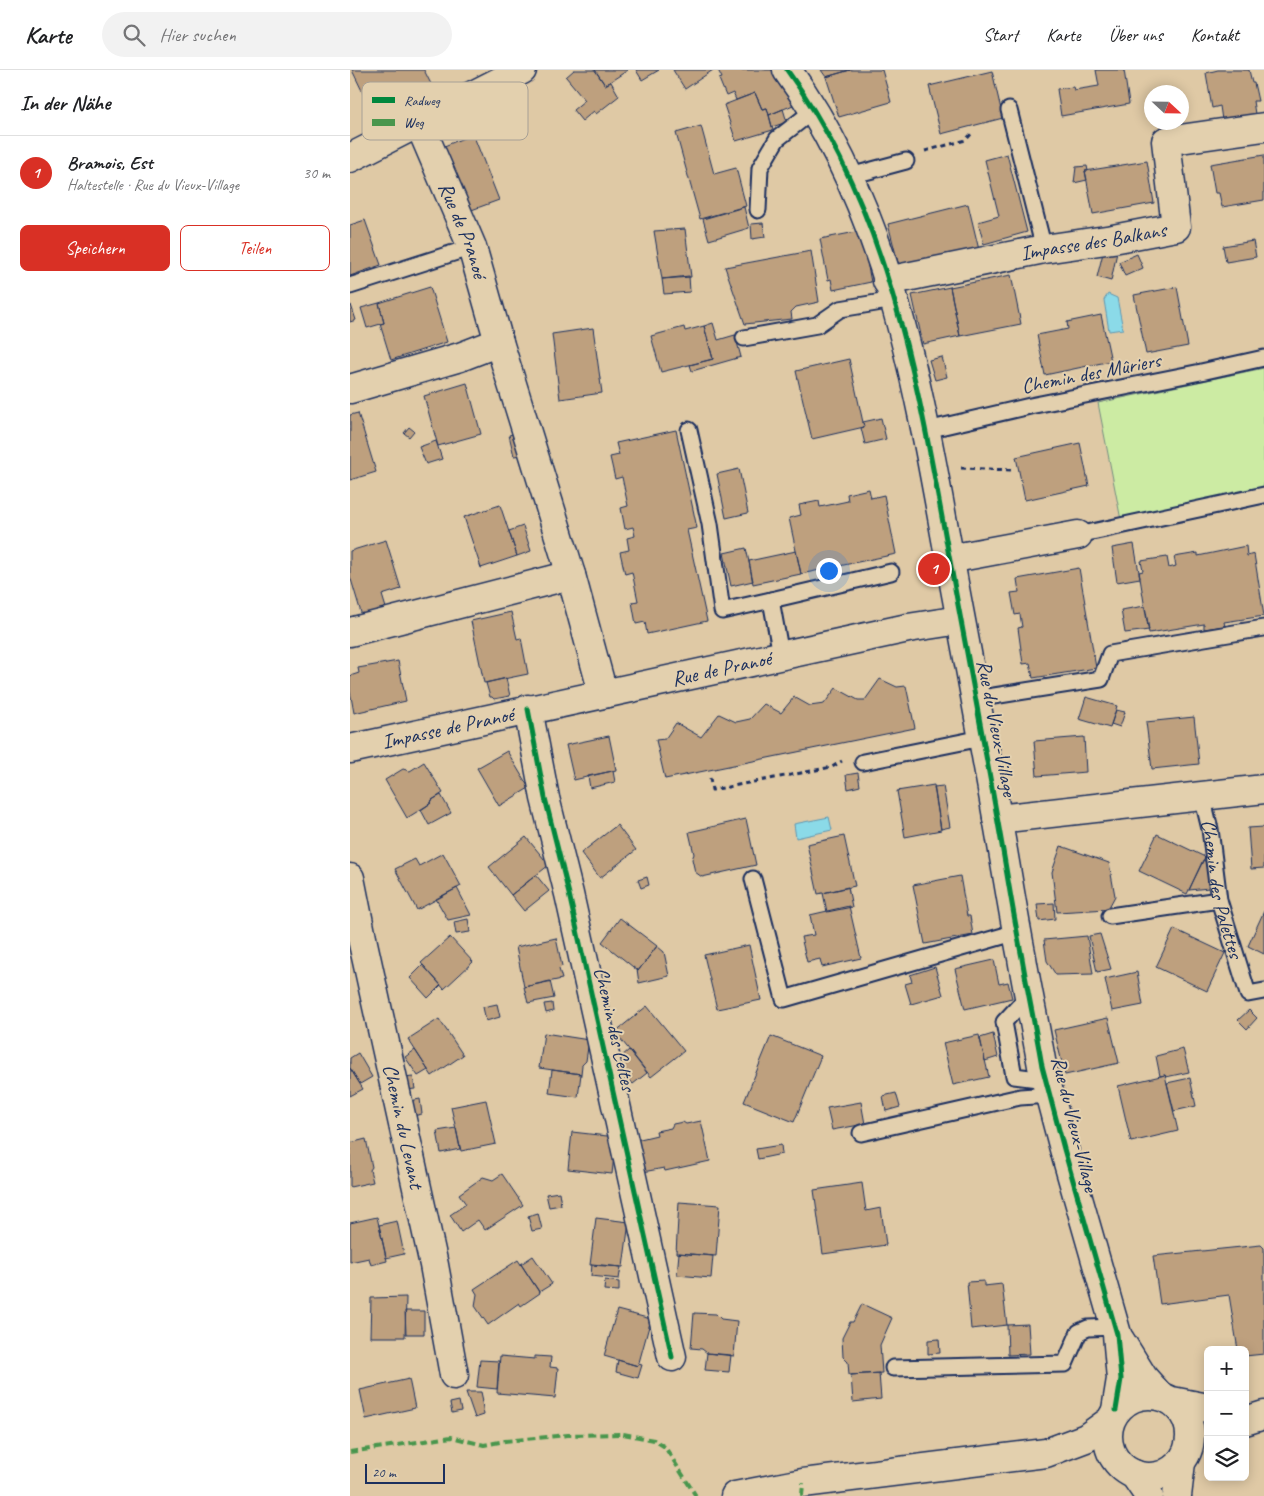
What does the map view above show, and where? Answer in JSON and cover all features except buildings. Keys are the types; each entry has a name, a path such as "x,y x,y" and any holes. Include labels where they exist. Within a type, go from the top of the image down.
{"street":[{"path":"477,81 522,70"},
{"name":"Rue du Vieux-Village","path":"787,70 828,133 850,176 879,250 891,290 926,430 1017,932 1048,1088 1116,1331 1121,1379 1113,1415"},
{"name":"Impasse des Balkans","path":"891,290 1044,249 1176,227 1166,141 1264,126"},
{"path":"350,158 385,140"},
{"name":"Rue de Pranoé","path":"426,140 472,247 499,342 571,575 603,693 908,628 960,620"},
{"path":"350,389 460,357 499,342"},
{"path":"949,559 1078,534"},
{"path":"350,632 571,575"},
{"name":"Impasse de Pranoé","path":"350,748 603,693"},
{"name":"Chemin des Celtes","path":"528,709 545,798 569,894 672,1357"},
{"name":"Chemin des Palettes","path":"997,820 1264,789"},
{"name":"Chemin du Levant","path":"350,878 434,1265 454,1375"},
{"name":"Rue du Vieux-Village","path":"1116,1331 1143,1377 1166,1399"},
{"path":"1046,1453 1086,1438 1125,1402 1136,1396 1148,1394 1204,1407"},
{"path":"1166,1399 1184,1415 1189,1426 1190,1438 1182,1459 1177,1496"},
{"path":"1249,1412 1264,1414"},
{"path":"1249,1420 1264,1414"},
{"path":"1113,1415 1107,1436 1110,1450 1135,1479"},
{"path":"735,1496 803,1483 1046,1453 1085,1457 1135,1479 1161,1475 1170,1471 1182,1459 1204,1444"}],"lane":[{"path":"758,210 760,168 777,139 814,110"},
{"path":"1009,110 1044,249"},
{"path":"850,176 906,161"},
{"path":"350,286 472,247"},
{"path":"744,338 817,325 840,309 891,290"},
{"name":"Chemin des Mûriers","path":"926,430 1030,406 1194,374 1264,358"},
{"path":"689,430 710,524 722,610 891,572"},
{"path":"1078,534 1264,495"},
{"path":"771,600 781,655"},
{"path":"975,699 1102,678 1110,654 1264,628"},
{"path":"863,762 982,738"},
{"name":"Chemin des Palettes","path":"1202,796 1210,829 1219,900 1248,994 1264,992"},
{"path":"753,879 784,998 1017,932"},
{"path":"1110,916 1219,900"},
{"path":"861,1133 1020,1097 1048,1088"},
{"path":"893,1368 1065,1364 1079,1332 1088,1328 1116,1331"}],"path":[{"path":"906,161 915,154 966,140 972,133"},
{"path":"933,468 1012,470"},
{"path":"710,778 712,790 832,767 846,759"}],"green space":[{"path":"1264,368 1264,489 1121,520 1098,403"}],"water":[{"path":"1108,294 1117,298 1123,329 1109,331 1104,300"},
{"path":"829,817 832,830 796,838 794,824"}],"marked path":[{"path":"350,1452 451,1437 484,1445 568,1435 623,1434 654,1440 665,1447 696,1496"},
{"path":"802,1496 803,1483"}],"cycle path":[{"path":"787,70 825,130 857,194 882,260 902,329 919,399 933,470 1042,1066 1117,1334 1121,1379 1116,1410"},
{"path":"528,709 545,798 569,894 672,1357"}],"place":[{"name":"Bramois, Est","path":"934,569"}]}
